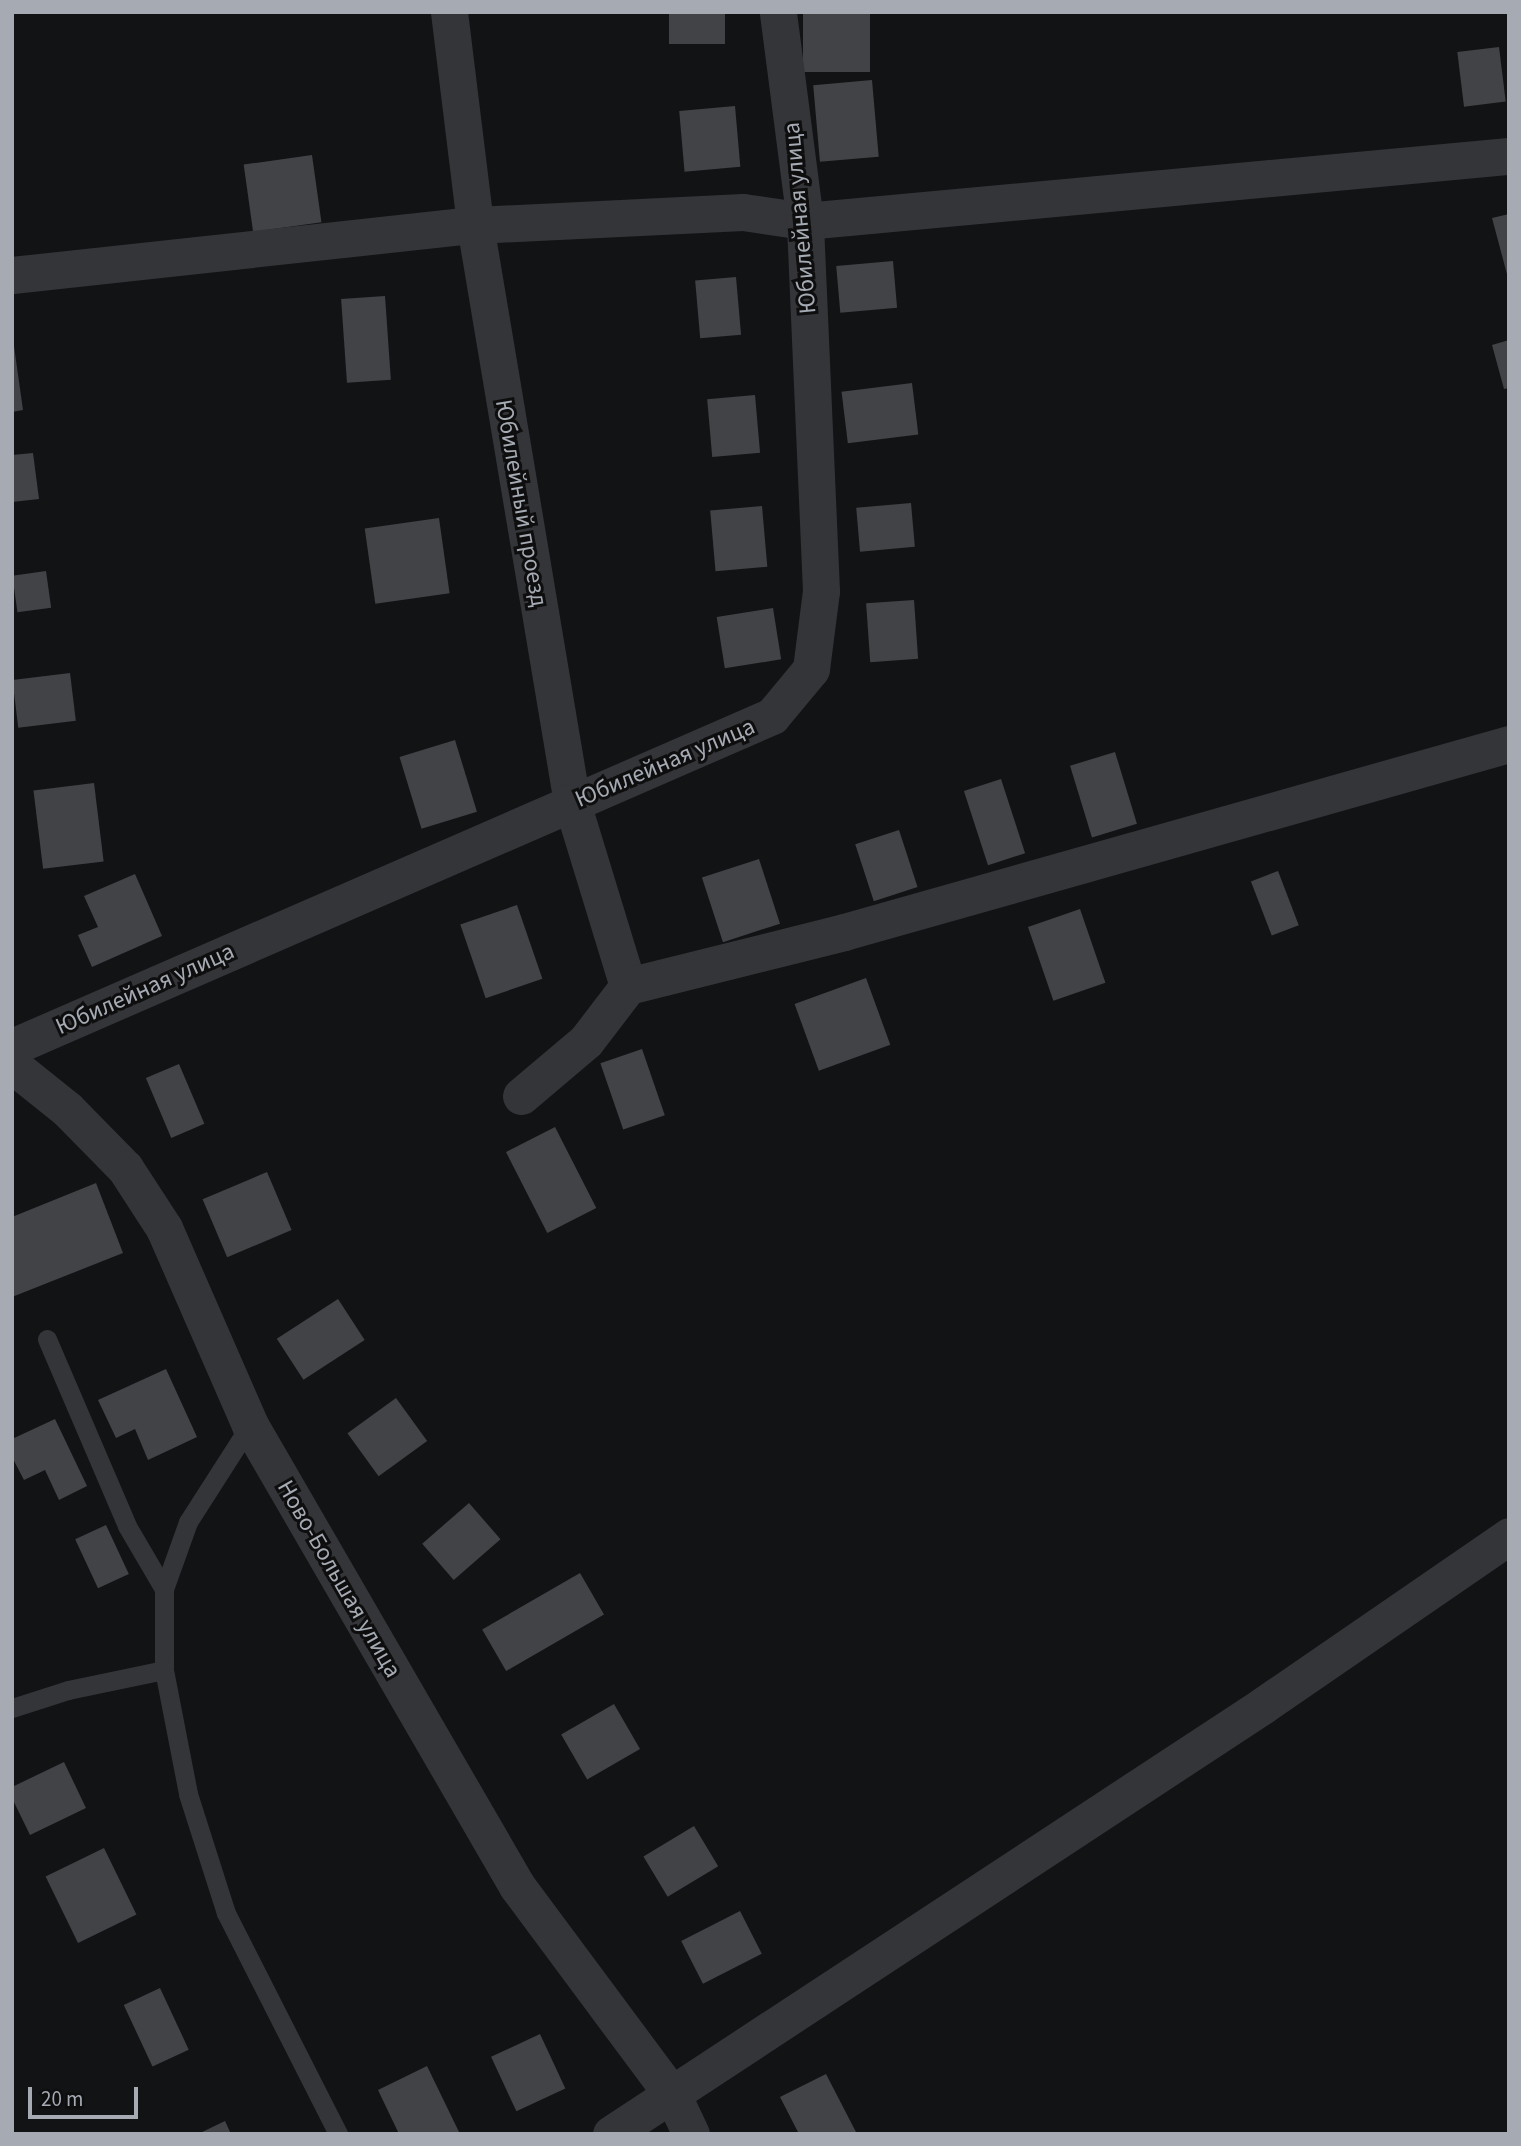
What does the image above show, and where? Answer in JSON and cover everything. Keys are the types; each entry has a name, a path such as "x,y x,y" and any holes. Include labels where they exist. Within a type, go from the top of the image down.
{"street":[{"name":"Юбилейный проезд","path":"449,12 475,225 572,803 628,986"},
{"name":"Юбилейная улица","path":"12,1047 772,716 811,669 821,591 805,221 778,12"},
{"path":"12,275 475,225 743,212 805,221 1509,156"},
{"path":"520,1096 586,1041 628,986 844,932 1509,744"},
{"name":"Ново-Большая улица","path":"12,1065 67,1109 125,1168 170,1238 250,1425 517,1886 673,2096 691,2134"},
{"path":"611,2134 673,2096 1262,1706 1509,1536"}],"lane":[{"path":"47,1339 127,1526 164,1589"},
{"path":"250,1425 188,1522 164,1589 164,1670 188,1794 226,1913 338,2134"},
{"path":"12,1708 68,1690 164,1670"}],"building":[{"path":"669,12 725,12 725,44 669,44"},
{"path":"803,12 870,12 870,72 803,72"},
{"path":"1499,47 1506,102 1464,107 1457,52"},
{"path":"872,80 879,157 820,162 813,85"},
{"path":"735,106 740,167 685,172 679,111"},
{"path":"312,155 321,222 253,232 244,165"},
{"path":"1509,214 1509,278 1508,278 1492,218"},
{"path":"893,261 897,308 840,313 836,266"},
{"path":"736,277 741,335 700,338 695,281"},
{"path":"385,296 391,380 347,383 341,299"},
{"path":"12,332 23,410 12,412"},
{"path":"1509,340 1509,388 1504,389 1492,345"},
{"path":"912,383 918,435 848,443 842,392"},
{"path":"755,395 760,453 712,457 707,399"},
{"path":"33,453 39,499 12,502 12,455"},
{"path":"911,503 915,547 860,552 856,508"},
{"path":"762,506 767,567 716,571 710,511"},
{"path":"439,518 450,593 375,604 365,528"},
{"path":"46,571 51,608 17,612 12,576"},
{"path":"914,600 918,659 870,662 866,603"},
{"path":"773,608 781,659 725,668 717,617"},
{"path":"70,673 76,721 18,728 12,680"},
{"path":"455,740 477,812 421,829 400,757"},
{"path":"1115,752 1137,824 1092,837 1070,766"},
{"path":"1001,779 1025,853 988,865 964,791"},
{"path":"94,783 104,861 43,869 33,790"},
{"path":"899,830 918,887 874,901 855,844"},
{"path":"759,859 780,924 723,942 702,878"},
{"path":"1278,871 1299,925 1272,936 1251,881"},
{"path":"135,874 162,936 92,967 78,935 98,927 84,896"},
{"path":"517,905 542,979 486,998 460,925"},
{"path":"1080,909 1105,983 1053,1001 1028,927"},
{"path":"866,978 890,1045 819,1071 795,1004"},
{"path":"642,1049 665,1115 623,1130 600,1063"},
{"path":"179,1064 204,1124 171,1138 146,1078"},
{"path":"555,1127 596,1208 547,1233 506,1152"},
{"path":"267,1172 292,1230 227,1257 203,1199"},
{"path":"96,1183 123,1253 12,1297 12,1217"},
{"path":"338,1299 365,1340 303,1380 277,1339"},
{"path":"166,1369 197,1437 148,1460 135,1429 116,1438 98,1400"},
{"path":"396,1398 427,1441 379,1476 347,1433"},
{"path":"55,1419 87,1486 59,1500 45,1470 24,1480 12,1457 12,1439"},
{"path":"469,1503 500,1539 454,1580 422,1544"},
{"path":"106,1525 129,1574 98,1588 75,1539"},
{"path":"580,1573 604,1615 506,1671 482,1630"},
{"path":"614,1704 640,1749 587,1780 561,1734"},
{"path":"64,1762 86,1808 30,1835 12,1798 12,1787"},
{"path":"694,1826 718,1866 668,1897 643,1856"},
{"path":"104,1848 136,1915 78,1943 46,1876"},
{"path":"740,1911 762,1954 703,1984 681,1941"},
{"path":"160,1988 189,2050 152,2067 124,2005"},
{"path":"540,2034 565,2088 516,2111 491,2057"},
{"path":"427,2066 460,2134 399,2134 378,2090"},
{"path":"826,2074 857,2134 799,2134 780,2097"},
{"path":"225,2121 231,2134 198,2134"}]}
